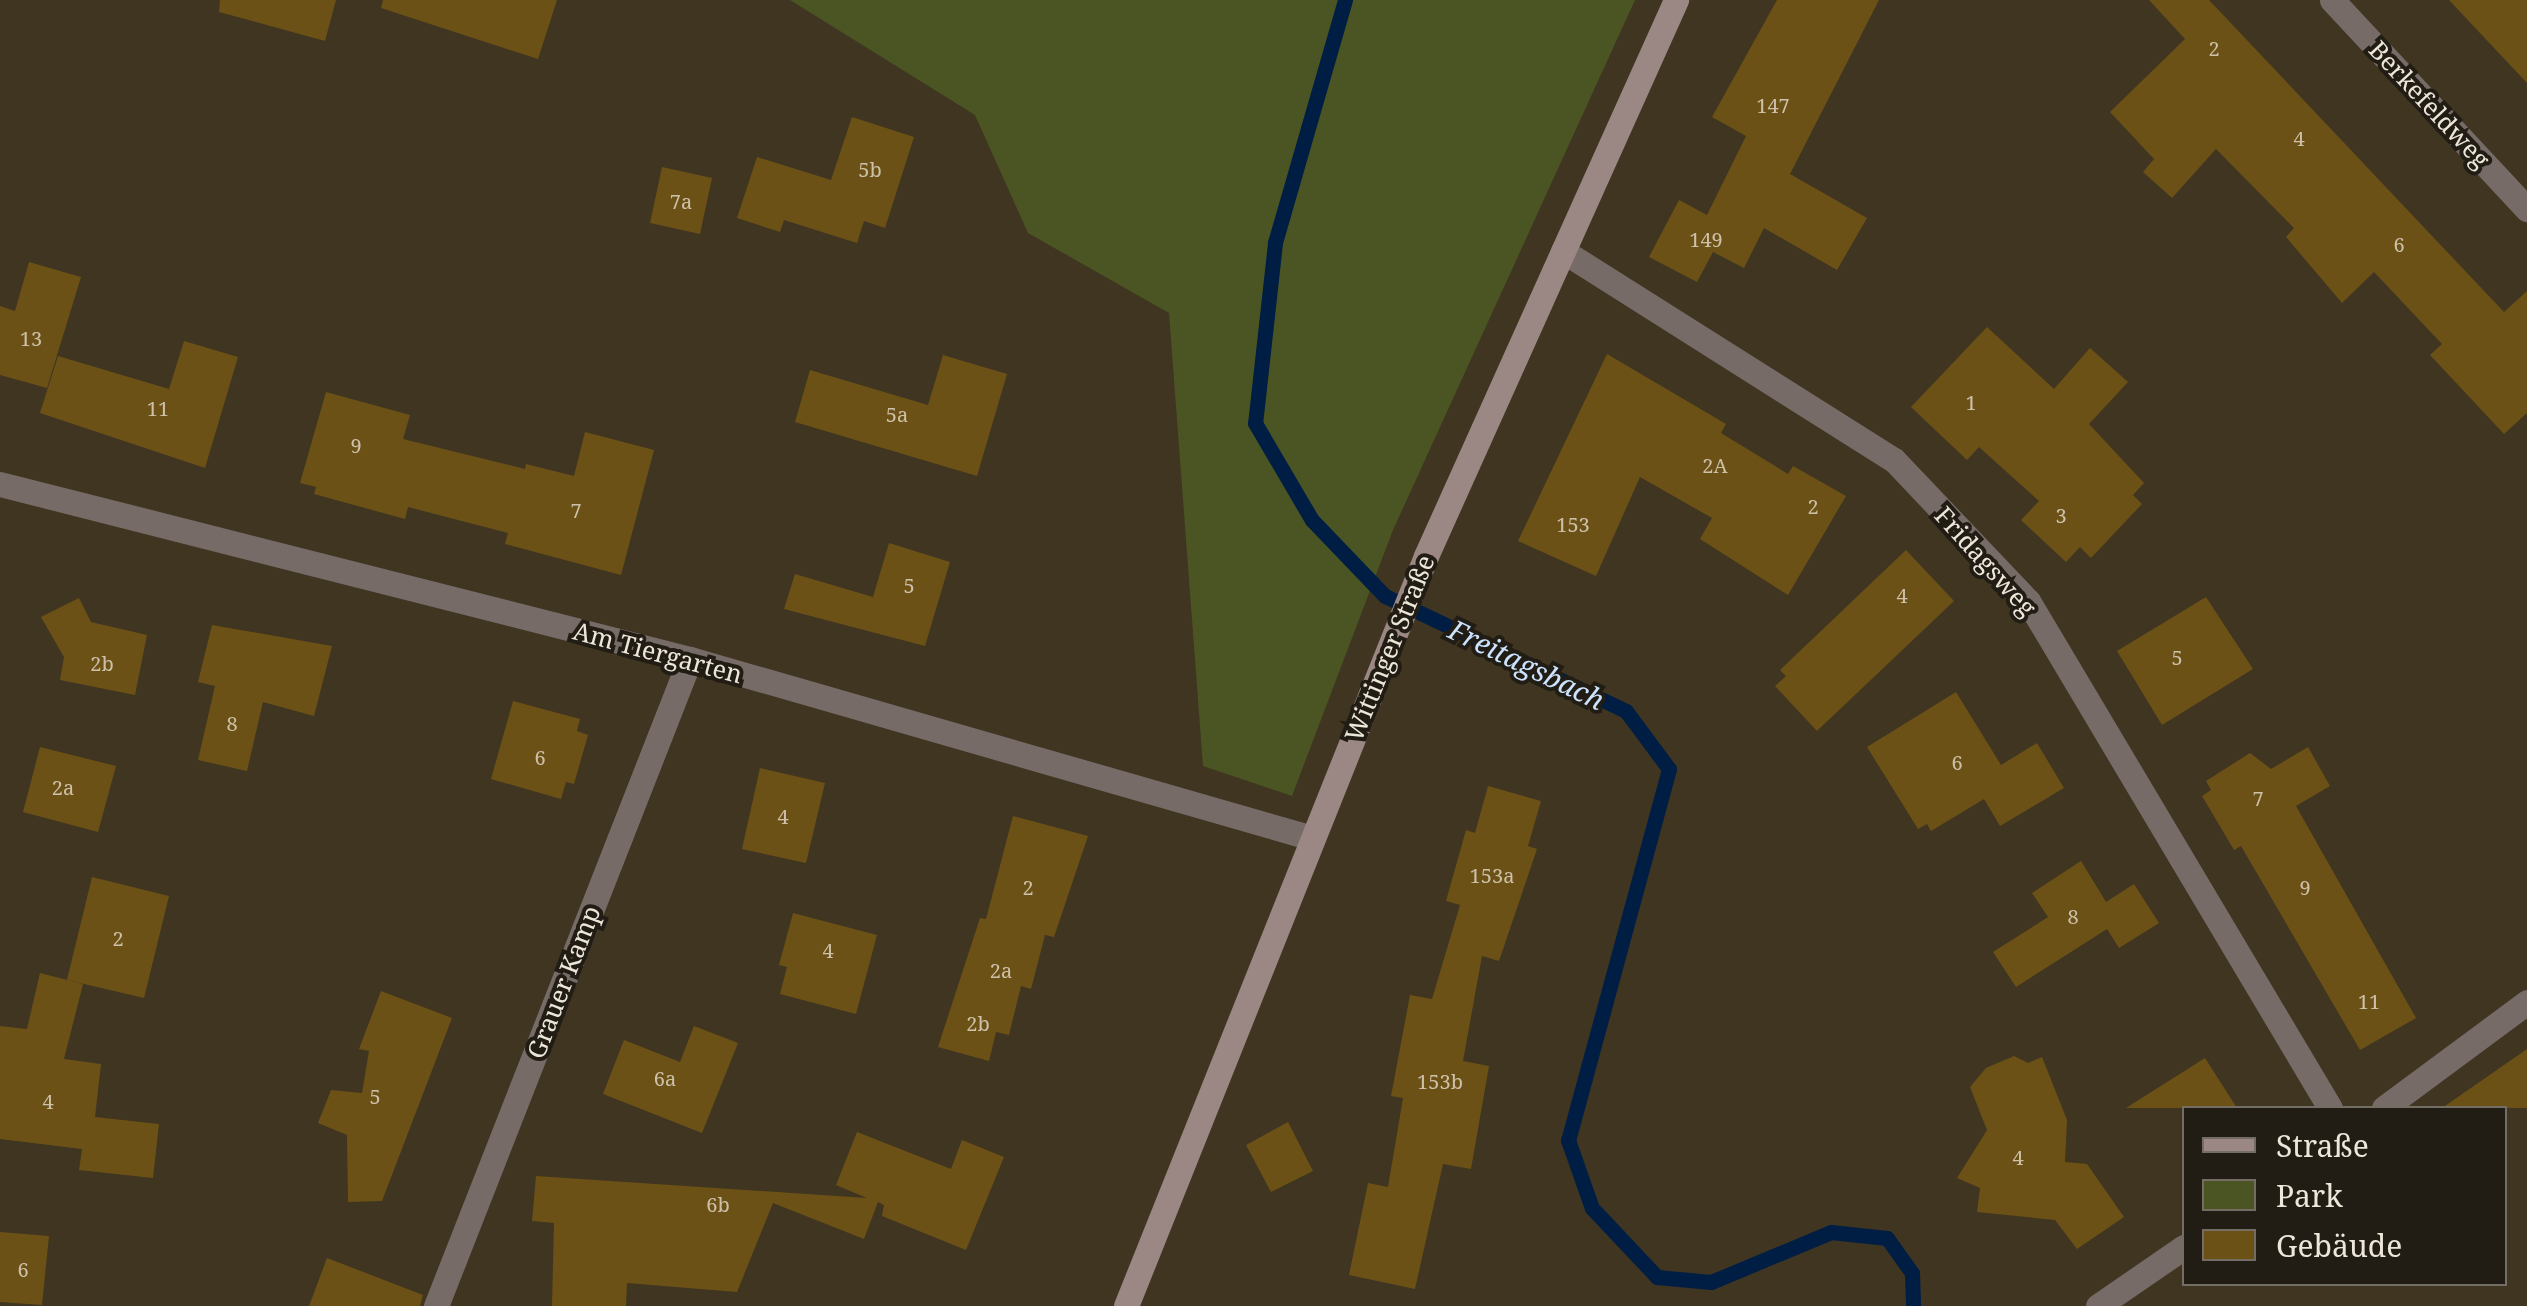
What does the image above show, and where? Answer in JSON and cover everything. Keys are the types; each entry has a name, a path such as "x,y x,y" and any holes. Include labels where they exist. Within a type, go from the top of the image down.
{"main road":[{"name":"Wittinger Straße","path":"1126,1306 1426,556 1676,0"}],"street":[{"name":"Berkefeldweg","path":"2332,0 2527,209"},
{"name":"Fridagsweg","path":"1563,251 1894,460 2028,602 2329,1106"},
{"name":"Am Tiergarten","path":"2,493 690,659 1312,838"},
{"name":"Grauer Kamp","path":"436,1306 690,659"},
{"path":"2387,1106 2527,1002"},
{"path":"2098,1306 2182,1248"}],"green space":[{"path":"790,0 1635,0 1393,530 1292,796 1203,766 1169,313 1028,233 975,115"}],"building":[{"path":"220,0 336,0 325,41 219,12"},
{"path":"383,0 557,0 538,59 381,8"},
{"path":"1777,0 1879,0 1790,174 1867,218 1837,270 1764,228 1744,268 1713,252 1697,282 1649,257 1679,200 1707,215 1746,136 1712,117"},
{"path":"2149,0 2209,0 2504,312 2527,291 2527,413 2504,434 2430,355 2442,344 2374,272 2342,303 2286,237 2294,228 2216,149 2172,198 2143,172 2154,159 2110,112 2185,39"},
{"path":"2449,0 2527,0 2527,83"},
{"path":"852,117 914,137 885,228 864,221 857,243 784,220 780,232 737,218 757,157 831,180"},
{"path":"662,167 712,178 700,234 650,223"},
{"path":"29,262 81,277 47,388 0,375 0,306 15,311"},
{"path":"1987,327 2054,389 2090,348 2128,382 2089,424 2144,483 2133,495 2142,504 2091,558 2080,547 2066,562 2021,520 2039,501 1979,447 1967,460 1911,407"},
{"path":"184,341 238,357 205,468 40,413 58,356 169,389"},
{"path":"1607,354 1726,424 1721,433 1788,474 1793,466 1846,496 1788,595 1700,539 1712,518 1640,477 1596,576 1518,541"},
{"path":"943,355 1007,374 977,476 795,422 810,370 928,405"},
{"path":"326,392 410,415 403,439 525,469 526,464 574,476 585,432 654,450 621,575 505,544 508,533 408,507 405,519 314,494 316,487 300,483"},
{"path":"889,543 950,562 925,646 784,609 795,574 873,597"},
{"path":"1906,550 1954,601 1817,731 1775,686 1786,676 1780,670"},
{"path":"2206,597 2253,669 2162,725 2117,651"},
{"path":"79,598 91,622 147,635 135,695 60,680 64,657 41,617"},
{"path":"212,625 332,646 314,716 263,702 247,771 198,760 215,686 198,682"},
{"path":"1956,692 2001,765 2037,743 2064,788 2000,826 1984,799 1931,831 1927,824 1918,829 1867,747"},
{"path":"513,701 580,719 577,731 588,735 574,784 566,782 561,799 491,779"},
{"path":"40,747 116,766 98,832 23,812"},
{"path":"2308,747 2330,786 2296,806 2416,1018 2360,1050 2241,846 2234,850 2202,796 2211,790 2206,781 2250,753 2271,769"},
{"path":"760,768 825,783 806,863 742,849"},
{"path":"1488,786 1541,801 1528,846 1537,849 1499,961 1482,956 1463,1061 1489,1066 1471,1169 1443,1164 1415,1289 1349,1275 1368,1183 1388,1187 1403,1098 1391,1096 1410,995 1432,999 1460,905 1446,901 1466,830 1475,833"},
{"path":"1013,816 1088,836 1054,937 1045,935 1031,989 1021,986 1009,1035 996,1032 989,1061 938,1047 980,918 986,919"},
{"path":"2081,861 2106,902 2134,884 2159,923 2119,948 2107,929 2016,987 1993,952 2048,917 2032,893"},
{"path":"92,877 169,896 144,998 67,980"},
{"path":"793,913 877,935 856,1014 780,994 787,967 779,965"},
{"path":"40,973 83,984 64,1059 101,1064 95,1117 159,1124 153,1178 79,1170 82,1149 0,1139 0,1026 27,1029"},
{"path":"381,991 452,1018 382,1201 348,1202 347,1135 318,1123 331,1090 362,1093 369,1051 359,1049"},
{"path":"694,1026 738,1043 702,1133 603,1094 624,1040 680,1062"},
{"path":"2527,1049 2527,1108 2445,1106"},
{"path":"2014,1056 2028,1063 2042,1057 2067,1120 2065,1162 2087,1164 2124,1217 2077,1249 2055,1220 1977,1212 1980,1188 1957,1178 1987,1130 1970,1087 1986,1068"},
{"path":"2205,1058 2236,1106 2182,1108 2126,1108"},
{"path":"1288,1122 1313,1171 1271,1192 1246,1145"},
{"path":"857,1132 951,1169 962,1140 1004,1157 966,1250 882,1216 884,1205 878,1202 864,1239 773,1203 737,1292 627,1283 626,1306 552,1306 554,1223 532,1221 536,1176 867,1198 836,1185"},
{"path":"0,1232 49,1236 42,1305 0,1302"},
{"path":"327,1258 423,1295 420,1306 309,1306"}],"waterway":[{"name":"Freitagsbach","path":"1345,0 1275,243 1255,423 1312,520 1385,596 1626,711 1669,769 1568,1140 1592,1208 1657,1277 1711,1282 1831,1232 1887,1238 1912,1273 1913,1306"}]}
